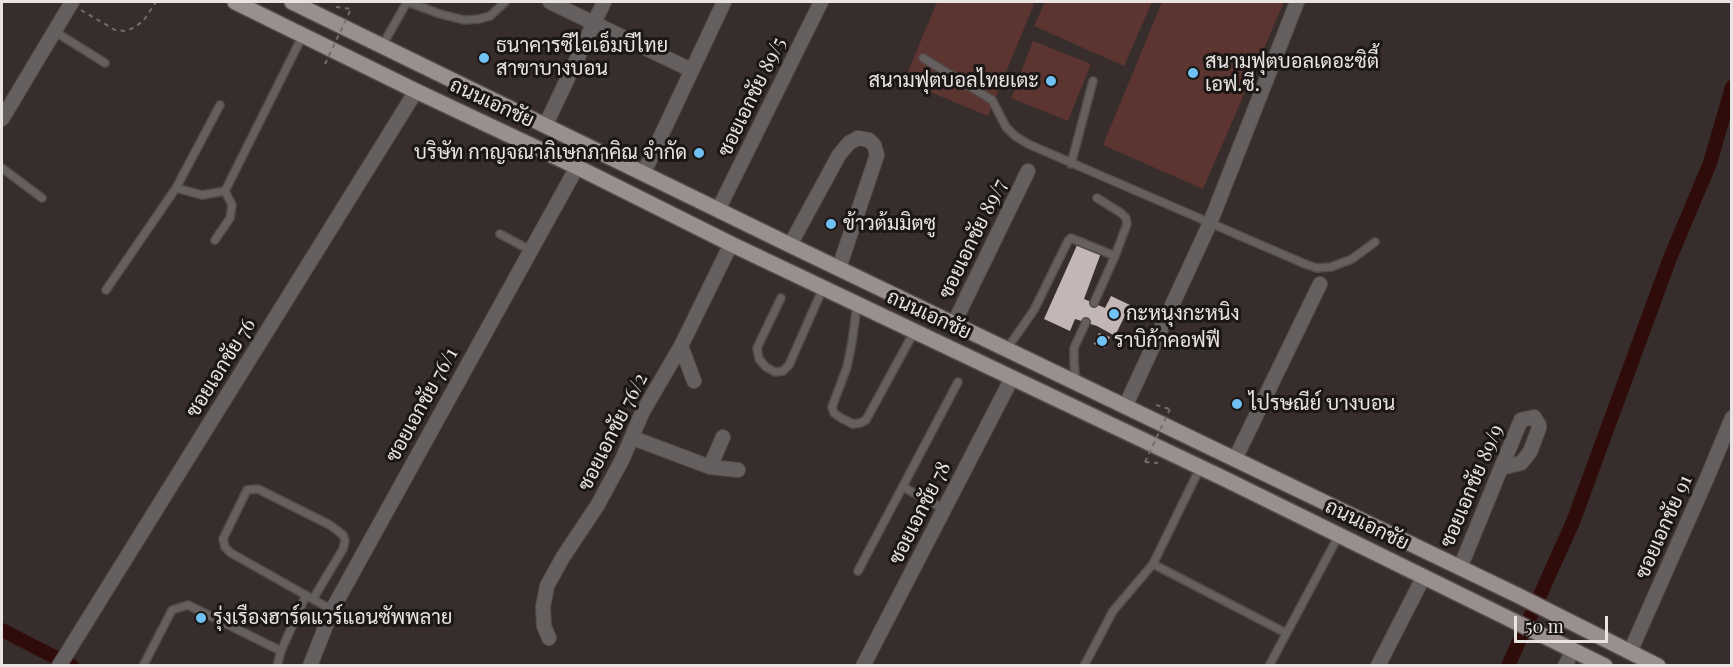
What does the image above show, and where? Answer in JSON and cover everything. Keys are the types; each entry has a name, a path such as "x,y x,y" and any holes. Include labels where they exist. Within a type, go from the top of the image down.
{"main road":[{"name":"ถนนเอกชัย","path":"235,2 857,305 1228,481 1605,666"},
{"name":"ถนนเอกชัย","path":"292,2 315,7 382,46 1006,350 1552,612 1658,666"},
{"path":"1198,467 1207,457 1207,450 1203,444"},
{"path":"1228,481 1226,469 1235,459"}],"street":[{"path":"550,2 691,70"},
{"path":"546,124 604,2"},
{"path":"644,172 724,2"},
{"name":"ซอยเอกชัย 89/5","path":"718,210 821,2"},
{"path":"1125,407 1210,223 1297,2"},
{"path":"2,118 71,3"},
{"name":"ซอยเอกชัย 76","path":"59,666 416,91"},
{"path":"790,245 838,155 849,143 858,138 869,140 874,145 877,155 839,268"},
{"name":"ซอยเอกชัย 76/1","path":"310,666 332,610 577,167"},
{"name":"ซอยเอกชัย 89/7","path":"954,323 1028,171"},
{"name":"ซอยเอกชัย 76/2","path":"549,638 544,626 543,608 547,586 563,557 597,506 633,438 642,413 681,345 731,244"},
{"path":"1235,459 1320,284"},
{"path":"681,345 694,381"},
{"name":"ซอยเอกชัย 78","path":"863,666 1011,378"},
{"name":"ซอยเอกชัย 89/9","path":"1460,568 1501,468 1521,420 1534,417 1539,425 1530,452 1521,463 1501,468"},
{"name":"ซอยเอกชัย 91","path":"1630,652 1731,418"},
{"path":"710,467 723,437"},
{"path":"633,438 710,467 738,470"},
{"path":"1378,666 1424,576"},
{"path":"1565,666 1573,650"}],"lane":[{"path":"382,46 407,2 465,20 490,16 505,2"},
{"path":"54,31 105,63"},
{"path":"225,191 303,35"},
{"path":"923,58 993,100 1006,127 1015,136 1071,164 1317,268 1331,267 1352,259 1375,242"},
{"path":"1071,164 1093,81"},
{"path":"106,290 176,188 220,105"},
{"path":"2,168 42,198"},
{"path":"176,188 202,195 225,191"},
{"path":"215,240 230,218 232,205 225,191"},
{"path":"1094,303 1127,224 1126,218 1121,213 1097,198"},
{"path":"501,234 530,250"},
{"path":"1006,350 1034,310 1069,239 1074,238 1115,256"},
{"path":"781,298 757,348 759,359 775,372 783,371 789,365 823,288"},
{"path":"857,305 847,367 832,407 834,413 853,424 866,420 914,332"},
{"path":"1076,383 1074,348 1086,322"},
{"path":"858,572 958,382"},
{"path":"1084,666 1113,611 1153,564 1198,467"},
{"path":"903,487 944,509"},
{"path":"277,666 280,651 310,597 343,549 345,541 343,535 330,525 258,489 247,490 224,539 225,547 231,553 310,597 332,610"},
{"path":"1269,666 1339,535"},
{"path":"1153,564 1286,633"},
{"path":"143,666 172,610 188,605 280,651"}],"path":[{"path":"71,3 116,30 126,31 144,20 156,2"},
{"path":"325,64 351,9 334,6"},
{"path":"1153,404 1170,409 1145,462 1164,464"}],"shaded area":[{"path":"937,2 1028,2 1034,4 988,116 904,81"},
{"path":"1045,2 1152,2 1124,66 1034,26"},
{"name":"สนามฟุตบอลเดอะซิตี้ เอฟ.ซี.","path":"1162,2 1284,2 1203,189 1103,145"},
{"name":"สนามฟุตบอลไทยเตะ","path":"1033,41 1091,64 1068,121 1011,98"}],"building":[{"path":"1078,243 1101,253 1084,299 1105,308 1111,296 1130,305 1115,336 1097,326 1075,319 1070,331 1044,319"},
{"name":"ราบิก้าคอฟฟี","path":"1099,333 1110,337 1105,348 1094,344"}],"waterway":[{"path":"1508,666 1573,522 1670,258 1710,163 1732,87"},
{"path":"2,630 72,666"}],"place":[{"name":"ธนาคารซีไอเอ็มบีไทย สาขาบางบอน","path":"484,58"},
{"name":"สนามฟุตบอลเดอะซิตี้ เอฟ.ซี.","path":"1193,73"},
{"name":"สนามฟุตบอลไทยเตะ","path":"1051,81"},
{"name":"บริษัท กาญจณาภิเษกภาคิณ จำกัด","path":"699,153"},
{"name":"ข้าวต้มมิตซู","path":"831,224"},
{"name":"กะหนุงกะหนิง","path":"1114,314"},
{"name":"ราบิก้าคอฟฟี","path":"1102,341"},
{"name":"ไปรษณีย์ บางบอน","path":"1237,404"},
{"name":"รุ่งเรืองฮาร์ดแวร์แอนซัพพลาย","path":"201,618"}]}
